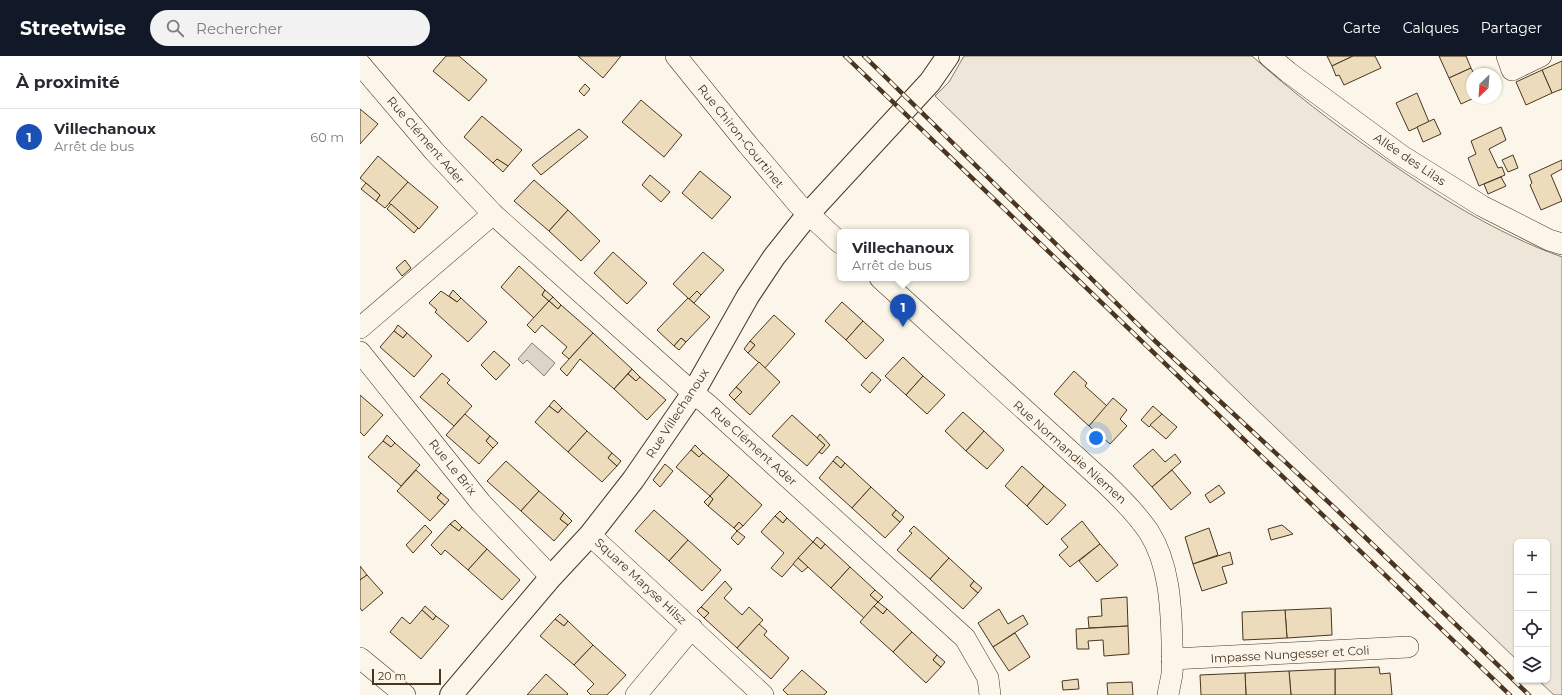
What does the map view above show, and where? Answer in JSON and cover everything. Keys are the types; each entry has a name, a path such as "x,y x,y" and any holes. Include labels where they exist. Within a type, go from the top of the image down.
{"street":[{"name":"Rue Chiron-Courtinet","path":"676,56 748,145 798,204 809,214"},
{"name":"Rue Villechanoux","path":"451,695 551,577 590,535 633,480 693,393 748,296 774,257 809,214 930,82 948,56"},
{"name":"Allée des Lilas","path":"1269,56 1288,72 1402,156 1482,206 1549,240 1562,244"},
{"path":"1507,56 1512,70 1541,56"},
{"name":"Rue Clément Ader","path":"360,64 434,151 493,214 693,393 712,408 965,638 988,678 990,695"},
{"path":"360,328 493,214"},
{"path":"809,214 837,240"},
{"name":"Rue Normandie Niemen","path":"883,281 1131,508 1150,533 1162,558 1168,586 1172,625 1172,666 1168,695"},
{"name":"Rue Le Brix","path":"360,352 481,503 551,577"},
{"name":"Square Maryse Hilsz","path":"590,535 763,695"},
{"name":"Square Maryse Hilsz","path":"636,695 692,628"},
{"name":"Impasse Nungesser et Coli","path":"1172,666 1408,647"},
{"path":"360,658 405,695"},
{"name":"Rue Normandie Niemen","path":"1172,666 1180,695"}],"shaded area":[{"path":"964,56 1252,56 1328,118 1376,153 1443,198 1513,236 1562,257 1562,695 1554,695 1541,683 1550,683 1550,539 1514,539 1514,657 935,96 949,82"},
{"path":"532,343 555,363 544,376 527,360 523,364 518,359"}],"building":[{"path":"446,56 459,56 487,80 469,101 433,71"},
{"path":"578,56 621,56 603,78"},
{"path":"1327,56 1353,56 1332,66"},
{"path":"1353,56 1375,56 1381,68 1344,85 1339,75 1336,76 1332,66"},
{"path":"1439,56 1466,56 1471,68 1466,68 1466,70 1449,78"},
{"path":"1562,61 1562,89 1552,93 1542,70"},
{"path":"1466,70 1466,102 1461,104 1449,78"},
{"path":"1542,70 1552,93 1526,105 1516,82"},
{"path":"585,84 590,89 584,96 579,91"},
{"path":"1417,93 1429,122 1409,131 1396,103"},
{"path":"641,100 682,135 664,157 622,122"},
{"path":"360,109 378,124 360,144"},
{"path":"482,116 522,150 508,166 497,159 493,163 464,137"},
{"path":"1434,119 1441,134 1423,142 1417,127"},
{"path":"1501,127 1506,140 1489,149 1498,168 1502,167 1505,175 1479,186 1468,158 1476,154 1471,141"},
{"path":"579,129 588,137 541,175 532,165"},
{"path":"1513,155 1518,168 1508,172 1502,160"},
{"path":"378,156 408,182 385,208 376,201 380,195 360,178"},
{"path":"497,159 508,166 503,172 493,163"},
{"path":"1562,160 1562,169 1551,175 1562,201 1541,210 1530,185 1532,183 1529,175"},
{"path":"700,171 731,197 712,219 682,193"},
{"path":"650,175 670,192 661,202 642,185"},
{"path":"1501,177 1506,186 1488,194 1484,184"},
{"path":"534,180 568,210 549,231 514,201"},
{"path":"408,182 438,207 419,229 389,203"},
{"path":"366,183 380,195 376,201 361,189"},
{"path":"391,204 418,228 414,233 387,209"},
{"path":"568,210 600,241 581,261 549,231"},
{"path":"613,252 647,283 627,304 594,273"},
{"path":"703,252 724,270 701,295 697,291 689,299 673,284"},
{"path":"405,260 411,268 402,276 396,268"},
{"path":"519,266 545,290 542,295 549,301 534,318 501,287"},
{"path":"453,290 461,298 457,302 449,296"},
{"path":"545,290 553,297 549,301 542,295"},
{"path":"441,291 457,302 461,298 487,322 468,342 435,312 437,310 429,303"},
{"path":"697,291 701,295 694,303 689,299"},
{"path":"553,297 561,305 558,309 549,301"},
{"path":"688,298 710,317 686,342 681,338 674,346 657,330"},
{"path":"549,301 558,309 561,305 593,333 569,359 562,353 567,347 542,325 535,333 527,325"},
{"path":"842,302 863,321 846,340 825,321"},
{"path":"774,315 795,334 765,368 748,353 755,345 750,341"},
{"path":"863,321 884,340 866,359 846,340"},
{"path":"398,325 407,333 403,338 394,331"},
{"path":"394,331 403,338 407,333 432,356 414,377 380,347"},
{"path":"593,333 632,369 614,389 580,359 567,376 560,369"},
{"path":"681,338 686,342 679,350 674,346"},
{"path":"750,341 755,345 748,353 744,349"},
{"path":"494,351 510,365 496,380 481,365"},
{"path":"903,357 923,376 906,395 885,376"},
{"path":"759,362 780,382 750,415 734,400 742,392 736,387"},
{"path":"632,369 640,377 636,381 628,374"},
{"path":"1074,371 1087,383 1085,386 1107,406 1089,426 1054,394"},
{"path":"872,372 881,380 870,393 861,385"},
{"path":"442,373 450,380 447,383 472,406 454,426 420,397"},
{"path":"628,374 636,381 640,377 666,400 647,420 614,389"},
{"path":"923,376 945,395 927,414 906,395"},
{"path":"736,387 742,392 734,400 729,395"},
{"path":"360,395 383,415 364,436 360,432"},
{"path":"1113,398 1127,410 1120,419 1127,426 1110,444 1089,426"},
{"path":"554,400 562,408 558,413 549,406"},
{"path":"549,406 558,413 562,408 587,431 568,452 535,422"},
{"path":"1153,406 1162,414 1149,427 1141,420"},
{"path":"963,412 984,431 966,451 945,431"},
{"path":"465,414 490,436 486,441 493,448 479,464 446,435"},
{"path":"1162,414 1177,427 1166,439 1150,425"},
{"path":"792,415 825,445 807,466 772,436"},
{"path":"587,431 612,453 608,458 617,466 602,482 568,452"},
{"path":"984,431 1004,450 987,469 966,451"},
{"path":"820,434 830,445 822,454 819,452 825,445 817,438"},
{"path":"387,435 395,443 391,447 383,441"},
{"path":"490,436 498,443 493,448 486,441"},
{"path":"383,441 391,447 395,443 420,465 401,486 368,457"},
{"path":"695,445 703,453 699,457 691,450"},
{"path":"1153,449 1165,462 1175,454 1181,462 1152,487 1133,466"},
{"path":"691,450 699,457 703,453 729,475 710,496 676,467"},
{"path":"612,453 621,461 617,466 608,458"},
{"path":"837,456 845,463 841,468 833,461"},
{"path":"506,461 539,491 521,511 487,481"},
{"path":"833,461 841,468 845,463 871,487 852,508 819,478"},
{"path":"665,464 673,471 660,487 653,480"},
{"path":"1022,466 1044,486 1027,506 1005,486"},
{"path":"416,470 441,493 437,498 445,505 430,521 397,491"},
{"path":"1172,470 1191,493 1171,510 1152,487"},
{"path":"729,475 762,505 743,526 739,522 734,528 708,506 713,499 710,496"},
{"path":"1219,485 1225,493 1210,503 1205,495"},
{"path":"1044,486 1066,505 1047,525 1027,506"},
{"path":"871,487 896,510 892,515 900,522 885,538 852,508"},
{"path":"539,491 564,513 560,519 568,525 554,541 521,511"},
{"path":"441,493 449,500 445,505 437,498"},
{"path":"710,496 713,499 708,506 704,502"},
{"path":"654,510 688,540 669,561 635,531"},
{"path":"896,510 904,517 900,522 892,515"},
{"path":"780,511 787,518 783,523 775,516"},
{"path":"564,513 572,521 568,525 560,519"},
{"path":"775,516 783,523 787,518 813,542 782,577 771,568 784,553 761,532"},
{"path":"455,520 462,527 459,531 450,524"},
{"path":"1082,521 1100,544 1070,567 1059,555 1068,547 1061,539"},
{"path":"739,522 743,526 737,531 734,528"},
{"path":"450,524 459,531 462,527 487,549 468,570 445,550 441,555 431,545"},
{"path":"425,525 432,532 413,553 406,545"},
{"path":"1282,525 1293,534 1271,540 1268,529"},
{"path":"914,526 949,558 930,579 897,550 912,533 909,531"},
{"path":"1209,528 1218,555 1193,564 1185,537"},
{"path":"737,531 745,537 738,545 731,538"},
{"path":"817,537 825,544 821,549 813,542"},
{"path":"688,540 721,570 702,591 669,561"},
{"path":"813,542 821,549 825,544 850,567 831,588 798,558"},
{"path":"1100,544 1118,565 1097,582 1079,561"},
{"path":"487,549 520,580 502,600 468,570"},
{"path":"1230,552 1233,564 1222,567 1227,583 1202,591 1193,564"},
{"path":"798,558 808,567 802,572 793,564"},
{"path":"949,558 974,581 970,586 978,593 963,609 930,579"},
{"path":"360,566 367,575 360,580"},
{"path":"850,567 875,590 870,595 878,602 864,618 831,588"},
{"path":"367,575 383,593 362,611 360,608 360,580"},
{"path":"725,581 732,589 724,598 742,615 749,607 763,620 737,648 704,618 709,613 701,607"},
{"path":"974,581 982,588 978,593 970,586"},
{"path":"875,590 883,597 878,602 870,595"},
{"path":"1127,597 1128,626 1089,628 1088,617 1102,616 1101,599"},
{"path":"878,602 887,609 883,614 874,606"},
{"path":"425,606 436,616 433,620 422,610"},
{"path":"874,606 883,614 887,609 912,632 893,652 860,622"},
{"path":"701,607 709,613 704,618 697,611"},
{"path":"1331,608 1332,635 1287,638 1285,610"},
{"path":"999,609 1008,624 1023,615 1028,624 993,647 978,623"},
{"path":"422,610 433,620 436,616 449,626 421,659 390,632 402,617 410,624"},
{"path":"1285,610 1287,638 1243,640 1242,612"},
{"path":"560,614 568,621 564,626 555,619"},
{"path":"555,619 564,626 568,621 593,645 574,665 540,636"},
{"path":"759,624 767,631 764,635 789,658 771,679 737,648"},
{"path":"1128,626 1129,654 1104,656 1103,640 1088,641 1089,649 1077,649 1076,629"},
{"path":"912,632 937,655 933,660 941,667 926,683 893,652"},
{"path":"1015,633 1030,657 1009,671 993,647"},
{"path":"593,645 626,675 607,695 591,695 587,691 594,684 574,665"},
{"path":"937,655 945,662 941,667 933,660"},
{"path":"1379,667 1380,674 1390,673 1392,695 1335,695 1335,669"},
{"path":"1335,669 1335,695 1291,695 1289,671"},
{"path":"802,670 827,692 824,695 788,695 783,690"},
{"path":"1289,671 1291,695 1246,695 1245,673"},
{"path":"1245,673 1246,695 1201,695 1200,675"},
{"path":"546,674 568,694 527,695"},
{"path":"1078,679 1079,689 1063,690 1062,681"},
{"path":"1132,682 1133,695 1108,695 1107,683"}],"railway":[{"path":"845,56 1510,695"},
{"path":"864,56 1153,339 1338,511 1529,695"}],"place":[{"name":"Villechanoux","path":"903,327"}]}
